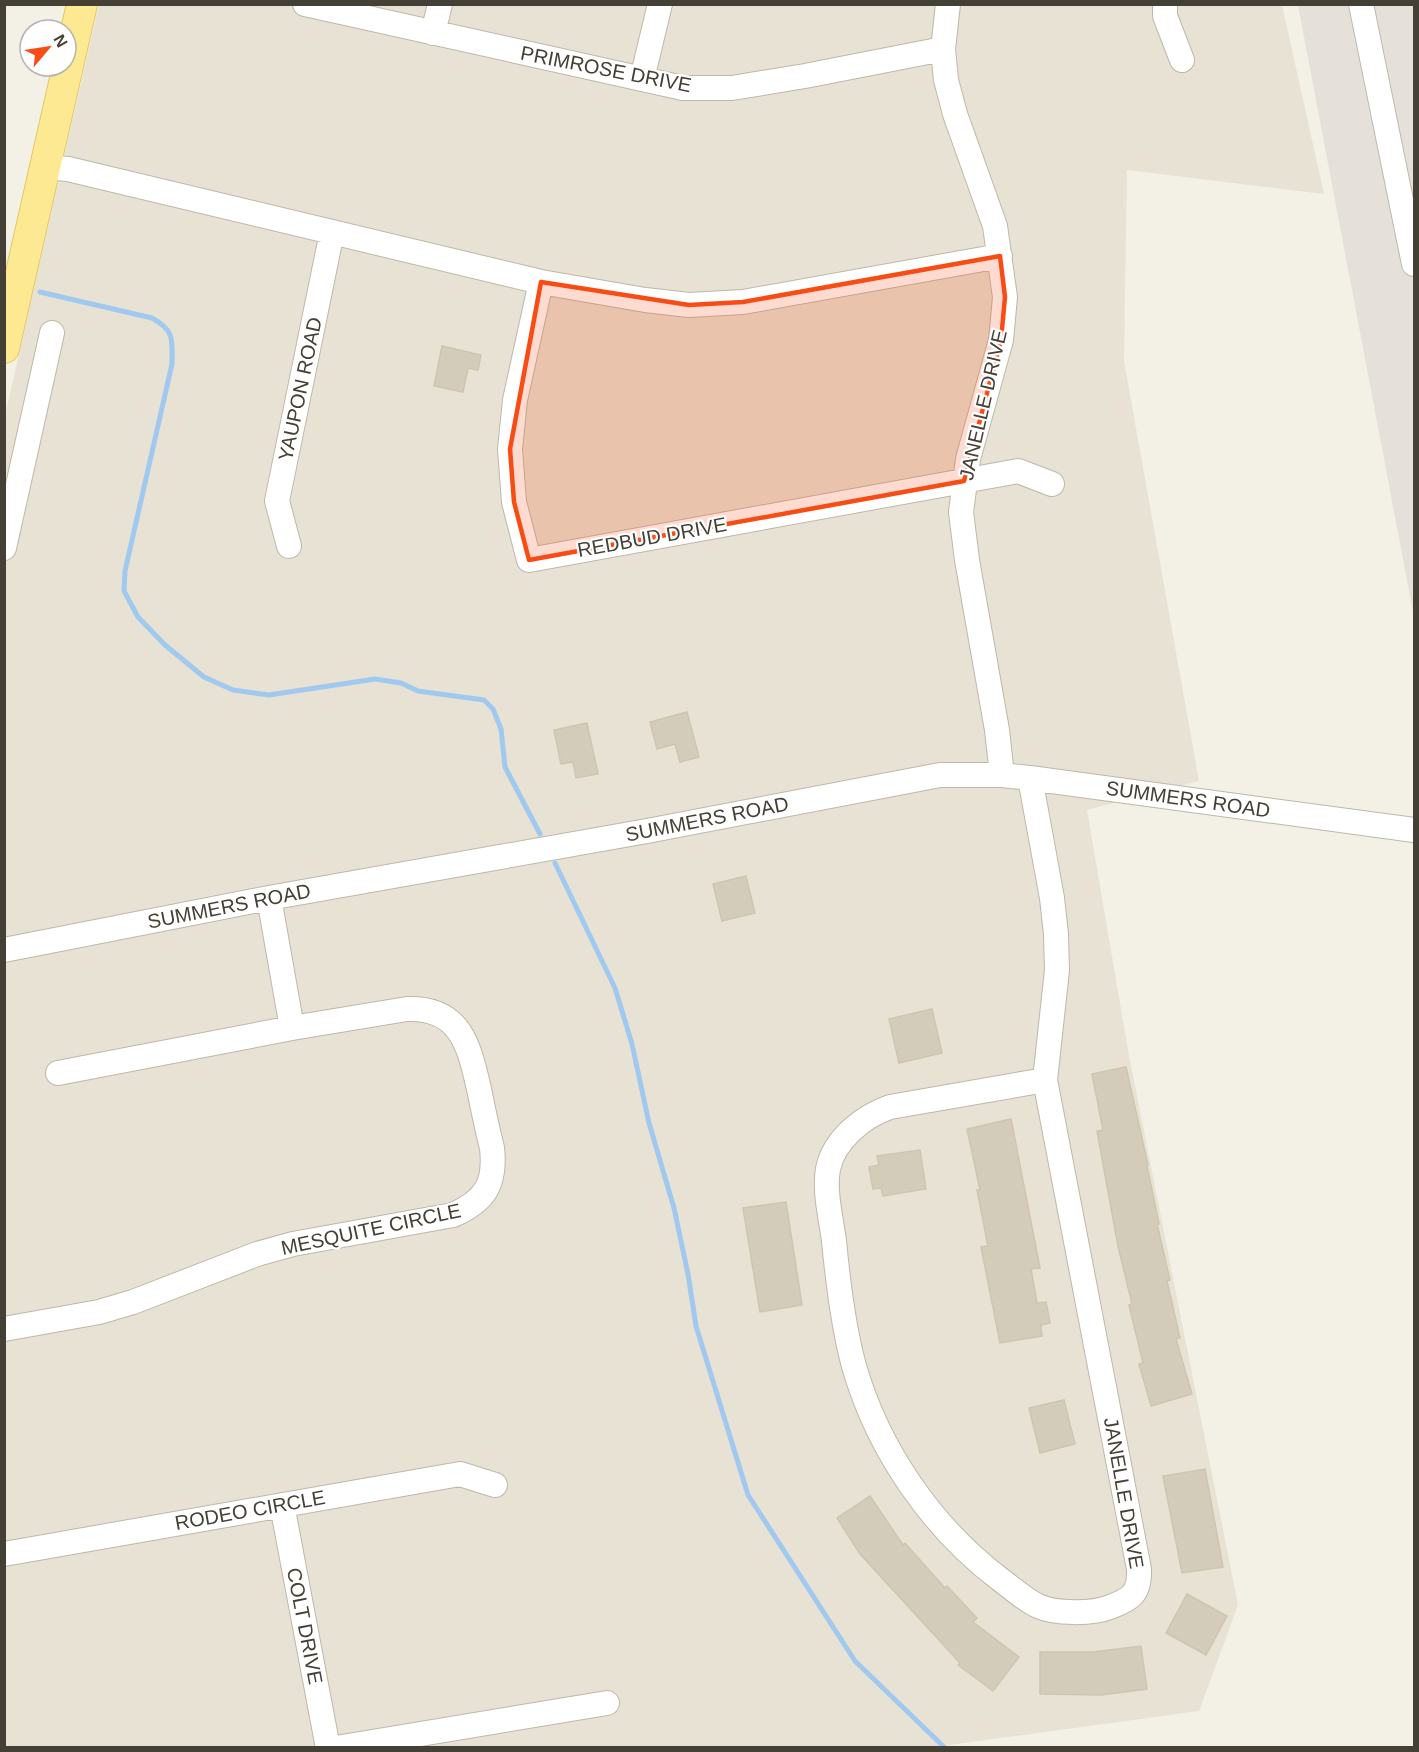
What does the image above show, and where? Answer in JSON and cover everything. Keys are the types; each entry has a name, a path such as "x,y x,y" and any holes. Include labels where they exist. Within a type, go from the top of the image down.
{"main road":[{"path":"5,344 82,4"}],"street":[{"name":"PRIMROSE DRIVE","path":"305,4 683,88 732,88 943,49"},
{"path":"433,33 440,4"},
{"path":"642,79 660,4"},
{"name":"JANELLE DRIVE","path":"948,4 943,49 946,80 955,114 995,226 1005,297 1001,340 964,481 961,512 966,560 997,730 1002,775"},
{"path":"1165,4 1165,16 1182,60"},
{"path":"1361,4 1414,264"},
{"path":"46,167 68,169 541,282 645,300 689,305 742,302 1000,256"},
{"name":"YAUPON ROAD","path":"289,546 277,501 332,232"},
{"name":"REDBUD DRIVE","path":"541,282 515,400 510,449 514,502 529,560 1018,471 1052,484"},
{"path":"4,548 52,333"},
{"name":"SUMMERS ROAD","path":"4,950 269,898 648,831 940,776 1002,775 1030,778 1414,830"},
{"name":"JANELLE DRIVE","path":"1030,778 1052,898 1056,934 1057,970 1045,1080 1139,1569 1137,1591 1128,1599 1106,1609 1058,1611 1039,1607 986,1569 949,1533 923,1502 898,1464 878,1426 855,1367 843,1318 831,1216 828,1168 837,1148 847,1135 874,1113 890,1107 1045,1080"},
{"path":"269,898 292,1028"},
{"name":"MESQUITE CIRCLE","path":"4,1329 99,1312 133,1302 258,1254 293,1244 453,1215 470,1208 479,1201 491,1175 492,1148 470,1051 457,1027 448,1019 432,1011 419,1009 292,1028 58,1073"},
{"name":"RODEO CIRCLE","path":"4,1554 460,1474 495,1485"},
{"name":"COLT DRIVE","path":"282,1505 328,1748"},
{"path":"336,1748 607,1703"}],"highlighted area":[{"path":"1000,256 1005,297 1001,340 964,481 529,560 514,502 510,449 541,282 689,305 743,302"}],"shaded area":[{"path":"99,5 1282,5 1324,194 1127,170 1124,361 1199,781 1087,810 1129,1056 1238,1605 1199,1711 927,1748 5,1748 4,420"},
{"path":"1298,5 1414,5 1414,617"}],"building":[{"path":"442,346 481,355 478,370 468,368 463,392 434,386"},
{"path":"687,712 699,757 680,762 675,744 657,749 650,722"},
{"path":"587,723 598,774 576,778 573,762 561,764 554,730"},
{"path":"746,876 755,913 722,921 713,884"},
{"path":"932,1009 942,1053 899,1063 889,1019"},
{"path":"1126,1067 1170,1280 1167,1281 1180,1338 1176,1339 1192,1394 1151,1406 1139,1364 1143,1363 1129,1305 1132,1304 1118,1246 1097,1131 1103,1130 1092,1074"},
{"path":"1011,1119 1040,1268 1031,1269 1037,1303 1046,1302 1050,1323 1041,1325 1042,1336 1000,1343 981,1247 988,1246 977,1190 980,1190 967,1129"},
{"path":"920,1150 926,1189 883,1196 881,1188 873,1189 869,1167 879,1165 877,1156"},
{"path":"786,1202 802,1305 760,1312 743,1208"},
{"path":"1064,1400 1075,1444 1040,1453 1029,1408"},
{"path":"1205,1469 1223,1567 1182,1573 1163,1476"},
{"path":"870,1496 903,1545 905,1543 945,1588 947,1586 977,1618 973,1622 1019,1657 993,1691 958,1665 960,1663 860,1554 837,1518"},
{"path":"1187,1594 1227,1616 1206,1655 1166,1633"},
{"path":"1141,1646 1147,1689 1101,1695 1040,1694 1040,1652 1093,1652"}],"waterway":[{"path":"40,292 152,318 165,327 171,336 172,364 125,571 124,591 138,617 165,645 204,677 233,690 269,695 375,679 401,683 418,691 484,700 493,709 501,729 505,767 540,834"},
{"path":"555,863 615,988 632,1044 649,1123 674,1208 696,1326 748,1495 855,1661 945,1748"}]}
